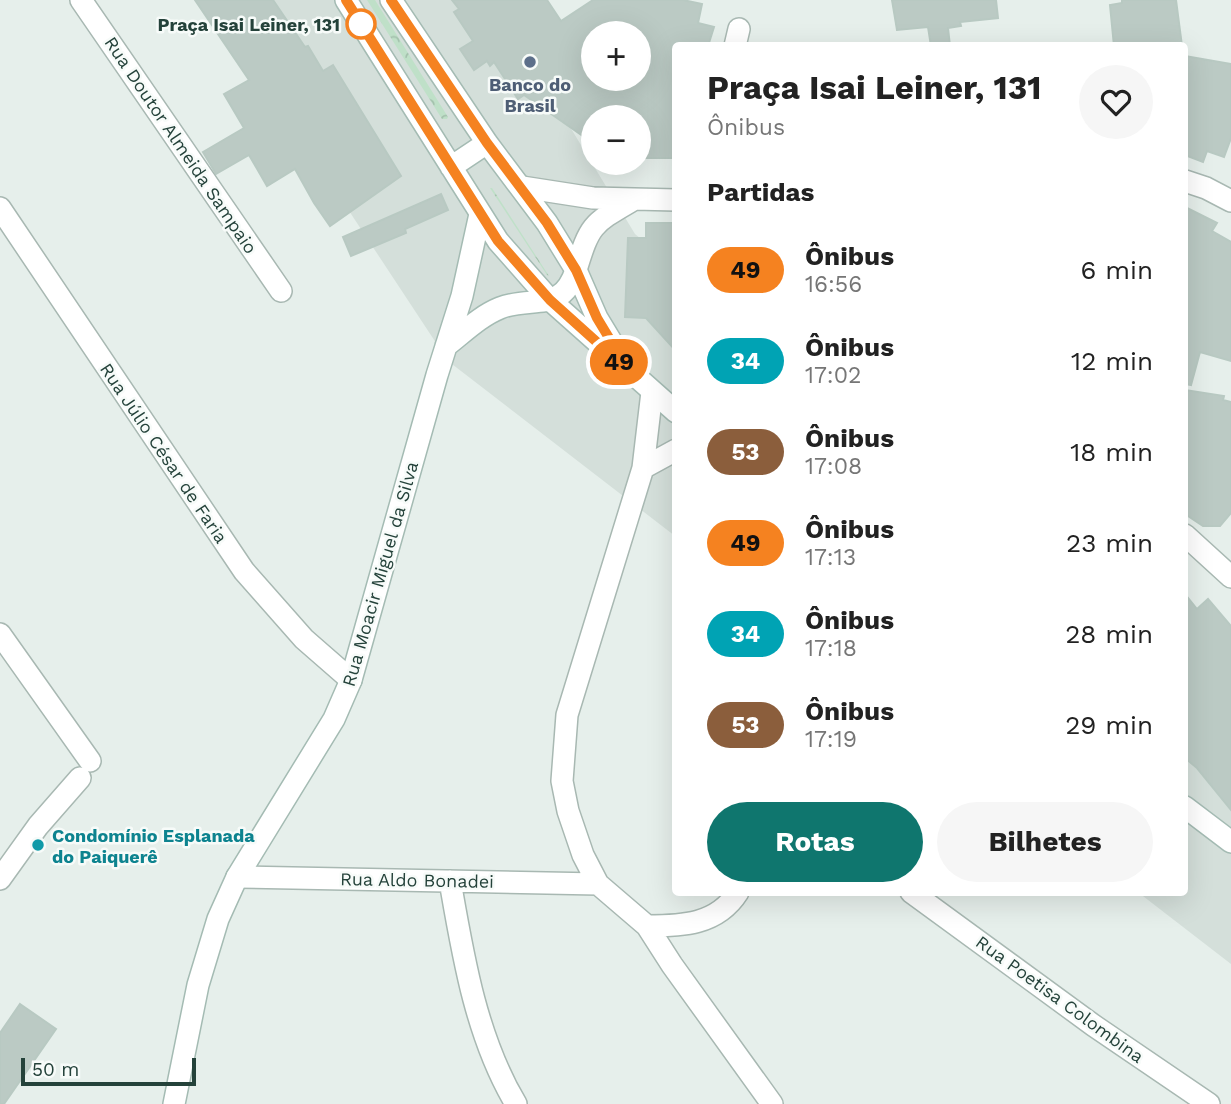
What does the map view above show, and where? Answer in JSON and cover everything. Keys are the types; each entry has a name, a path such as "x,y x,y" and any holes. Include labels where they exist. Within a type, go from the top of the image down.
{"street":[{"name":"Rua Doutor Almeida Sampaio","path":"81,0 281,291"},
{"path":"346,0 498,241 550,300 672,409"},
{"path":"391,0 487,143 522,187 576,270 597,318 629,371"},
{"path":"451,167 487,143"},
{"path":"1188,182 1231,201"},
{"path":"522,187 568,196 672,200"},
{"path":"446,346 499,308 517,303 550,300 567,290 590,231 601,219 633,200"},
{"name":"Rua Júlio César de Faria","path":"0,208 244,572 304,639 351,680"},
{"name":"Rua Moacir Miguel da Silva","path":"176,1095 198,985 218,919 237,877 334,719 351,680 462,296 480,214"},
{"path":"652,392 643,468 567,715 562,782 568,811 583,855 598,884 647,926 671,965 772,1104"},
{"path":"643,468 672,452"},
{"path":"1188,538 1231,578"},
{"path":"0,635 85,769 38,826 0,879"},
{"path":"1188,809 1231,842"},
{"name":"Rua Aldo Bonadei","path":"237,877 598,884"},
{"path":"450,881 465,964 484,1030 504,1085 516,1104"},
{"path":"647,926 687,926 723,909 734,896"},
{"name":"Rua Poetisa Colombina","path":"916,896 1093,1025 1209,1104"},
{"path":"176,1095 191,1104"}],"shaded area":[{"path":"210,0 493,0 581,145 581,175 599,175 635,234 672,265 672,534 448,361"},
{"path":"1188,691 1231,727 1231,964 1143,896 1188,896"}],"green space":[{"path":"367,0 375,0 447,119 442,119"},
{"path":"492,188 549,276 547,275"}],"building":[{"path":"195,0 273,0 305,47 308,46 323,71 333,65 401,176 330,226 295,169 267,186 249,155 216,174 203,152 244,128 224,94 249,80"},
{"path":"452,0 547,0 561,21 593,0 683,0 702,4 698,23 714,27 709,42 672,42 672,158 651,158 651,105 581,105 581,135 524,95 518,99 494,62 490,66 487,61 474,70 460,49 473,41 454,12 459,9"},
{"path":"892,0 996,0 998,18 960,22 961,26 948,28 950,42 930,42 928,27 897,30"},
{"path":"1122,0 1176,0 1181,42 1114,42 1110,5 1122,3"},
{"path":"1188,57 1231,64 1231,138 1224,157 1207,151 1203,162 1188,156"},
{"path":"441,194 448,210 405,229 406,233 351,256 343,237"},
{"path":"1188,208 1217,223 1212,231 1231,242 1231,361 1200,352 1191,385 1188,384"},
{"path":"646,223 672,223 672,347 646,318 625,317 628,238 646,238"},
{"path":"1188,390 1224,396 1223,400 1231,402 1231,513 1220,526 1203,526 1188,516"},
{"path":"1188,598 1197,609 1208,599 1231,626 1231,810 1188,760"},
{"path":"20,1004 56,1029 4,1104 0,1104 0,1033"}],"bus line":[{"name":"49","path":"346,0 498,241 550,300 629,371 597,318 576,270 547,223 487,143 391,0"}],"place":[{"name":"Praça Isai Leiner, 131","path":"361,24"},
{"name":"Banco do Brasil","path":"530,62"},
{"name":"Condomínio Esplanada do Paiquerê","path":"38,845"}]}
